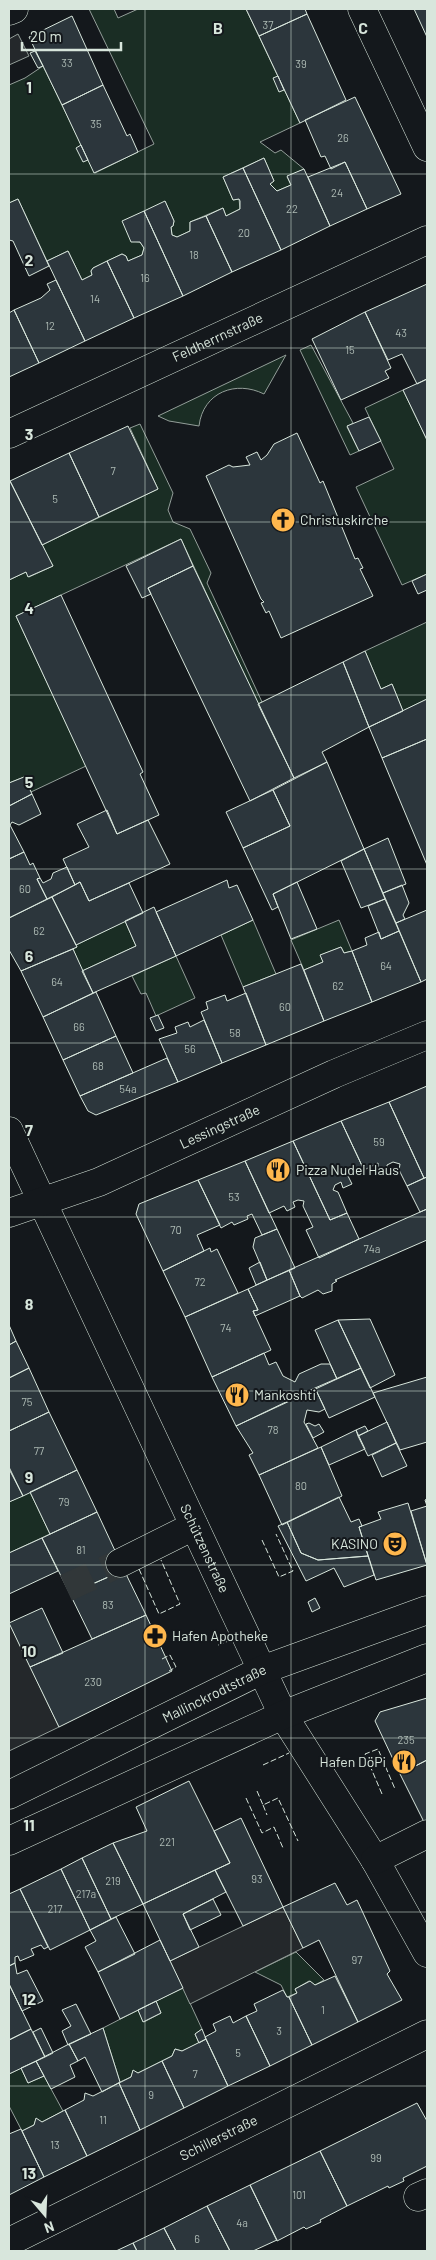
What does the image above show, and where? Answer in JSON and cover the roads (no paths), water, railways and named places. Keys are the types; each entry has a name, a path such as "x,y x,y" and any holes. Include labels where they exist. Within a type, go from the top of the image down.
{"street":[{"path":"9,11 14,9"},
{"path":"362,9 420,111 427,147"},
{"name":"Feldherrnstraße","path":"9,434 427,240"},
{"name":"Lessingstraße","path":"9,1214 99,1182 334,1074 427,1035"},
{"name":"Schützenstraße","path":"9,1131 283,1715 375,1860 427,1953"},
{"path":"120,1562 194,1526"},
{"name":"Mallinckrodtstraße","path":"9,1795 262,1670 427,1610"},
{"path":"9,1841 283,1715 427,1658"},
{"path":"375,1860 427,1834"},
{"name":"Schillerstraße","path":"9,2242 427,2034"}],"tunnel":[{"path":"66,1588 120,1563"}],"place":[{"name":"Christuskirche","path":"283,520"},
{"name":"Pizza Nudel Haus","path":"278,1170"},
{"name":"Mankoshti","path":"237,1395"},
{"name":"KASINO","path":"395,1544"},
{"name":"Hafen Apotheke","path":"155,1636"},
{"name":"Hafen DöPi","path":"404,1762"}]}
